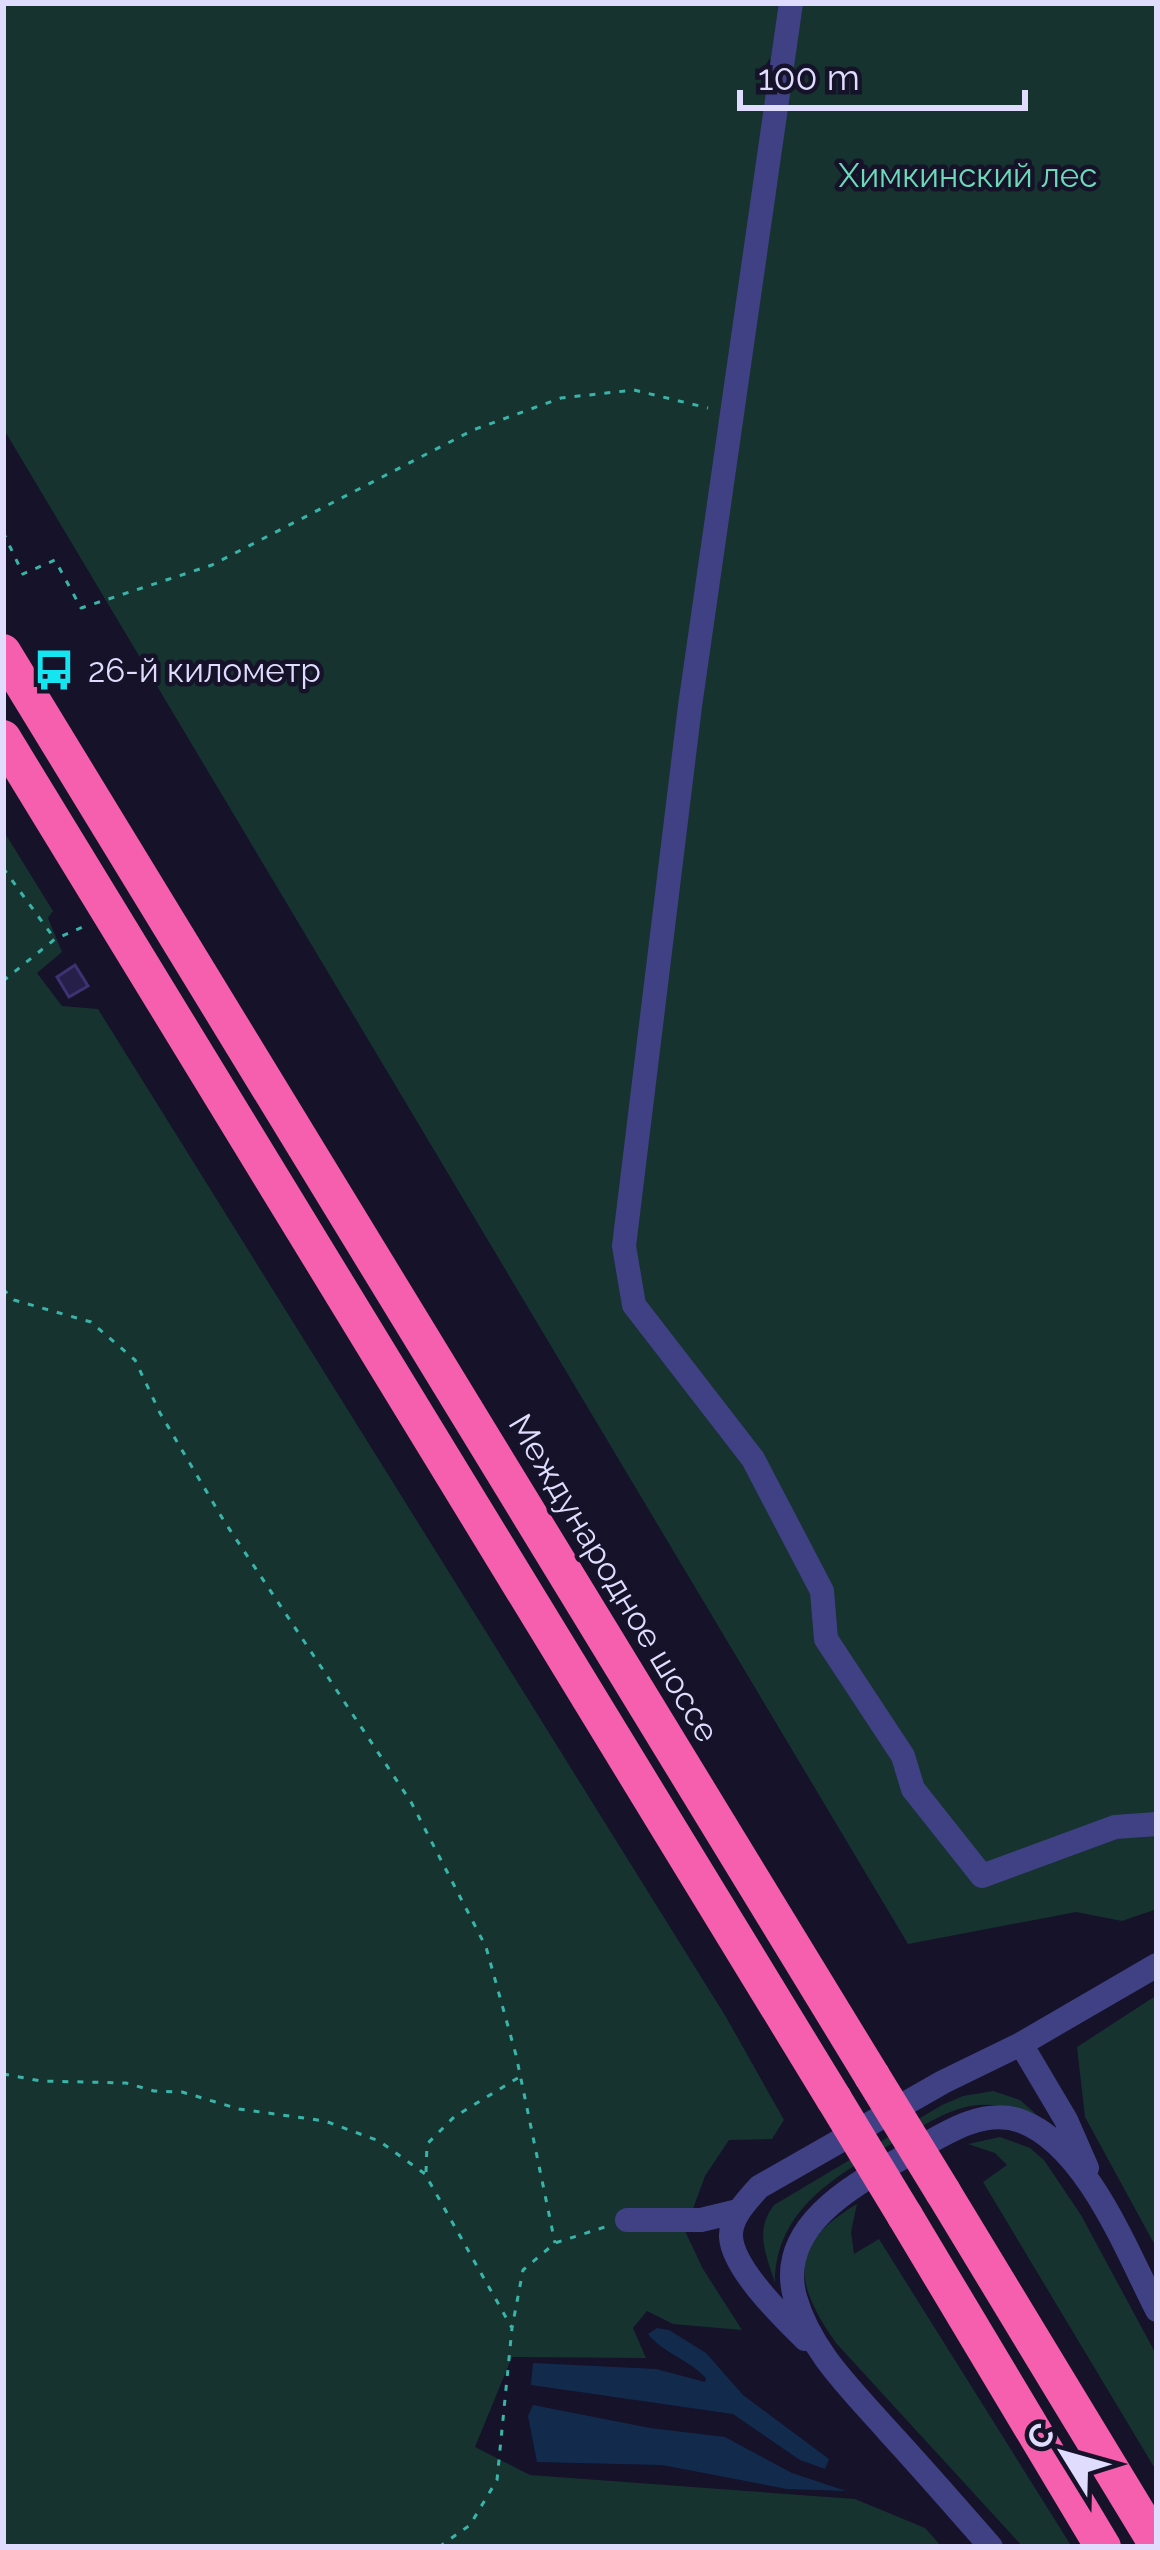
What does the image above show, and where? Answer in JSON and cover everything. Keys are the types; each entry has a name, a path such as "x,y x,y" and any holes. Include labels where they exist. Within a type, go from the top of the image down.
{"highway":[{"name":"Международное шоссе","path":"3,652 1157,2545"},
{"path":"3,738 1103,2547"}],"street":[{"path":"791,3 690,706 623,1246 634,1305 753,1459 822,1592 826,1639 903,1756 913,1789 982,1876 1115,1827 1157,1824"},
{"path":"992,2547 779,2312 737,2259 731,2235 738,2210 759,2187 1157,1965"},
{"path":"1021,2044 1066,2120 1157,2311"},
{"path":"821,2354 793,2291 793,2261 822,2211 848,2187 956,2127 991,2118 1016,2119 1039,2130 1064,2152 1100,2197"},
{"path":"627,2220 700,2220 738,2210"}],"path":[{"path":"3,532 23,574 55,560 81,608 212,565 473,430 561,398 634,390 733,414"},
{"path":"3,868 55,939"},
{"path":"3,981 55,939 111,915"},
{"path":"3,1289 14,1300 91,1322 135,1360 160,1413 224,1521 410,1802 486,1947 520,2076 555,2243"},
{"path":"3,2074 182,2092 239,2109 325,2121 379,2141 425,2174 512,2327"},
{"path":"425,2174 427,2144 454,2117 520,2076"},
{"path":"439,2547 470,2525 497,2480 512,2327 524,2270 555,2243 627,2220"}],"green space":[{"name":"Химкинский лес","path":"3,3 1157,3 1157,1909 1122,1921 1076,1912 908,1944 3,428"},
{"path":"3,830 53,911 48,918 62,952 37,973 62,1006 98,1009 726,2017 784,2120 772,2139 729,2140 705,2176 685,2231 742,2330 673,2324 647,2311 633,2328 646,2358 512,2357 475,2447 530,2475 855,2499 925,2528 942,2547 3,2547"},
{"path":"1157,1995 1157,2249 1085,2117 1077,2047"},
{"path":"993,2091 1020,2100 1036,2114 995,2105 961,2108 852,2167 798,2214 778,2257 775,2283 763,2233 774,2205 942,2105"},
{"path":"1000,2137 1030,2148 1044,2160 1081,2215 1157,2356 1157,2472 983,2182 1007,2165 995,2153 968,2144"},
{"path":"857,2204 851,2232 854,2254 879,2239 1072,2547 1023,2547 836,2343 822,2321 804,2266 818,2235"}],"water":[{"path":"657,2328 669,2330 706,2353 743,2395 829,2459 825,2469 800,2460 733,2414 531,2385 533,2363 656,2369 705,2382 699,2371 648,2334"},
{"path":"533,2405 725,2437 792,2473 846,2491 787,2489 662,2465 537,2462 528,2416"}],"building":[{"path":"75,965 88,986 69,997 57,977"}],"place":[{"name":"26-й километр","path":"54,670"}]}
